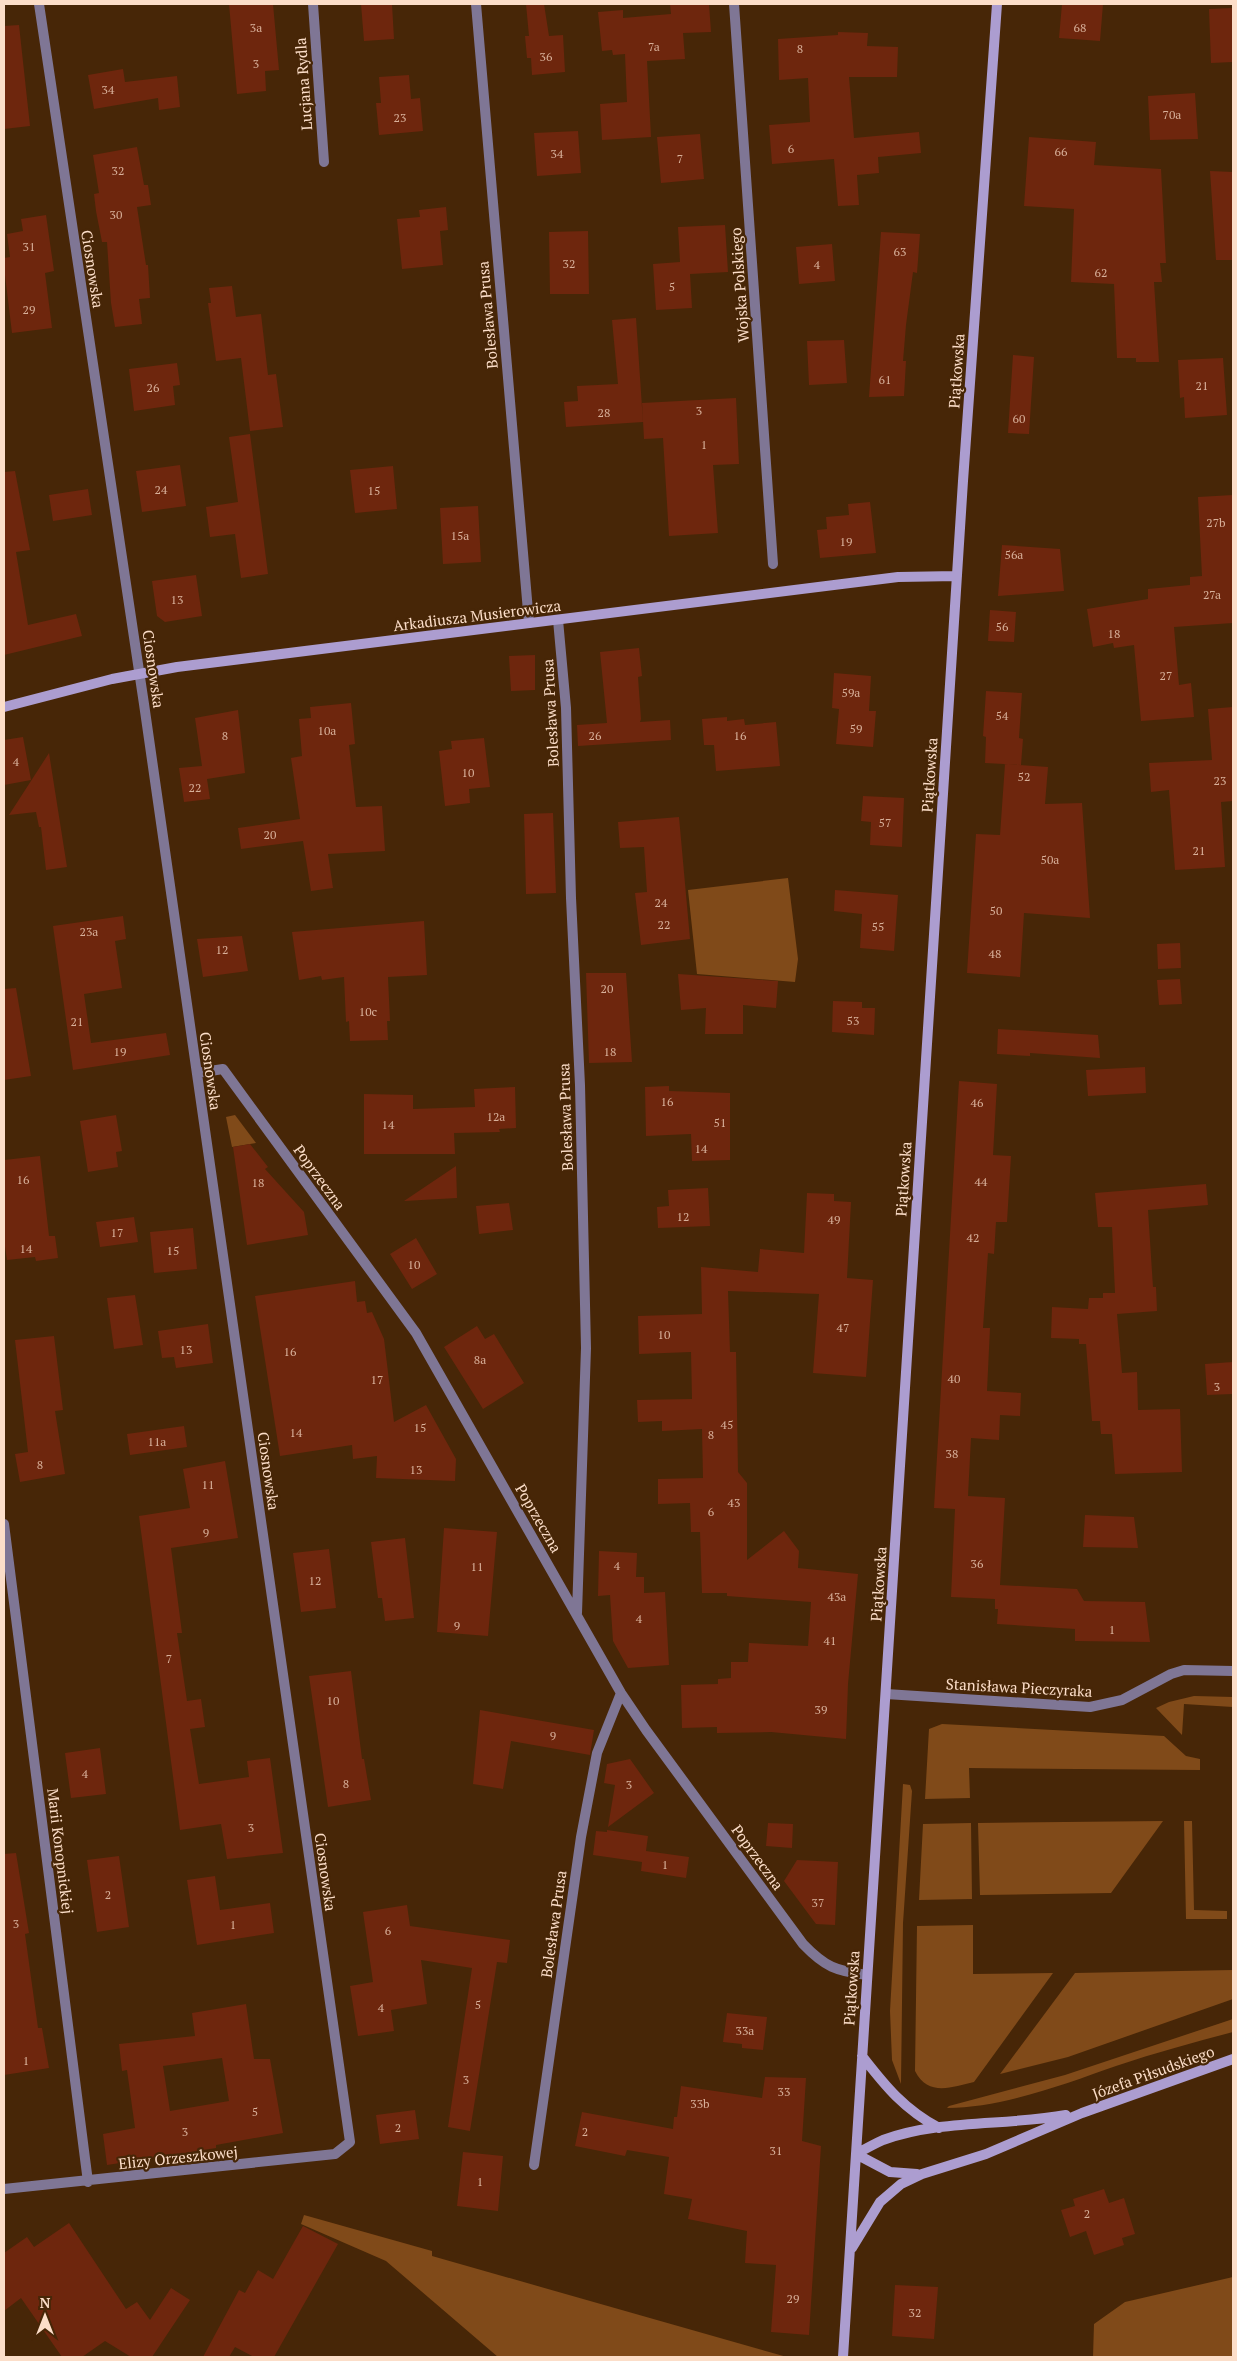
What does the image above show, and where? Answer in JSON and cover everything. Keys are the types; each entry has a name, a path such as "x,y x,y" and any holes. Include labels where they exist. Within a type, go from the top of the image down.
{"main road":[{"name":"Piątkowska","path":"843,2357 957,576 997,4"},
{"name":"Arkadiusza Musierowicza","path":"4,707 140,673 898,577 957,576"},
{"path":"862,2056 889,2091 904,2106 939,2128"},
{"name":"Józefa Piłsudskiego","path":"922,2174 986,2154 1082,2112 1233,2059"},
{"name":"Józefa Piłsudskiego","path":"856,2154 882,2140 904,2134 939,2128 1039,2120 1082,2112"},
{"path":"856,2154 890,2172 906,2175 922,2174"},
{"path":"850,2253 868,2218 880,2202 901,2184 922,2174"}],"street":[{"name":"Ciosnowska","path":"39,4 140,673 350,2142"},
{"name":"Lucjana Rydla","path":"313,4 324,162"},
{"name":"Bolesława Prusa","path":"476,4 529,623"},
{"name":"Wojska Polskiego","path":"734,4 773,564"},
{"name":"Bolesława Prusa","path":"558,620 566,708 571,898 580,1085 586,1348 576,1614"},
{"name":"Poprzeczna","path":"197,1073 224,1069 416,1333 621,1693 803,1944 828,1967 843,1972 867,1974"},
{"name":"Marii Konopnickiej","path":"4,1524 88,2182"},
{"name":"Stanisława Pieczyraka","path":"886,1694 1090,1707 1122,1700 1171,1674 1184,1670 1233,1671"},
{"name":"Bolesława Prusa","path":"534,2165 581,1836 597,1753 621,1693"},
{"name":"Elizy Orzeszkowej","path":"4,2189 88,2182 335,2154 350,2142"}],"shaded area":[{"path":"788,878 798,959 795,982 697,974 688,890"},
{"path":"235,1115 256,1143 232,1147 226,1117"},
{"path":"1194,1696 1233,1697 1233,1707 1184,1704 1182,1735 1156,1708 1169,1702"},
{"path":"942,1724 1164,1736 1186,1756 1200,1759 1200,1770 969,1768 970,1798 925,1799 929,1729"},
{"path":"903,1784 910,1785 912,1791 903,1923 901,2084 892,2060 890,2011"},
{"path":"1163,1821 1111,1893 980,1895 978,1823"},
{"path":"1184,1821 1192,1821 1194,1910 1227,1911 1227,1919 1186,1919"},
{"path":"971,1823 972,1899 919,1900 923,1824"},
{"path":"973,1925 973,1974 1053,1973 974,2082 949,2088 934,2087 920,2079 915,2071 917,1926"},
{"path":"1233,1970 1233,1999 1068,2057 1000,2074 1075,1973"},
{"path":"1233,2019 1233,2032 1145,2057 1033,2094 989,2104 947,2108 1065,2075"},
{"path":"304,2215 432,2251 432,2256 787,2357 498,2357 386,2261 301,2224"},
{"path":"1233,2277 1233,2357 1093,2357 1094,2324 1125,2302"}],"building":[{"path":"229,4 273,4 279,70 265,71 266,91 237,94"},
{"path":"361,4 392,4 394,39 364,41"},
{"path":"526,4 544,4 549,36 563,35 565,72 532,75 531,58 527,58 525,36 529,36"},
{"path":"670,4 709,4 711,32 683,33 685,59 647,61 651,137 602,140 600,104 627,102 625,54 613,55 612,50 602,51 598,12 623,10 623,18 671,14"},
{"path":"1062,4 1103,4 1100,41 1059,38"},
{"path":"1233,8 1233,62 1211,63 1209,9"},
{"path":"19,25 30,126 4,129 4,26"},
{"path":"838,32 868,33 867,46 898,47 897,77 849,77 854,138 919,132 921,153 878,157 879,173 857,175 859,205 838,206 834,159 772,164 769,125 810,122 808,78 779,80 778,39 838,35"},
{"path":"123,69 125,82 177,76 180,107 159,110 158,98 94,109 88,75"},
{"path":"409,75 411,99 420,98 423,131 379,135 376,103 381,103 379,77"},
{"path":"1195,93 1198,139 1150,140 1148,96"},
{"path":"578,131 581,173 537,176 534,133"},
{"path":"700,134 704,179 661,183 657,137"},
{"path":"1029,137 1096,142 1094,165 1161,169 1166,263 1160,263 1162,282 1154,282 1159,362 1136,362 1136,358 1117,358 1114,284 1071,282 1074,209 1024,206"},
{"path":"137,147 144,185 148,185 151,205 137,207 146,265 148,265 150,298 139,299 142,324 115,327 111,303 107,242 102,242 96,211 94,194 99,193 93,155"},
{"path":"1210,171 1233,172 1233,260 1216,260"},
{"path":"446,207 448,230 440,231 443,265 402,269 397,219 420,217 419,210"},
{"path":"46,215 54,271 45,273 52,328 12,333 4,267 4,258 10,257 7,234 23,231 21,219"},
{"path":"725,225 728,272 690,274 692,308 656,310 653,264 680,262 678,227"},
{"path":"588,231 589,294 550,294 549,232"},
{"path":"881,232 920,234 917,273 913,272 906,325 903,361 906,361 904,396 869,397"},
{"path":"832,244 835,281 799,284 796,247"},
{"path":"232,286 236,317 261,314 268,375 276,374 283,427 250,431 241,358 216,361 208,303 211,303 209,288"},
{"path":"636,318 643,422 566,427 564,402 578,401 577,386 618,384 612,320"},
{"path":"844,340 847,383 809,385 807,341"},
{"path":"1013,355 1034,357 1029,434 1008,433"},
{"path":"1223,358 1227,415 1185,418 1184,397 1180,398 1178,360"},
{"path":"177,363 180,385 173,386 175,405 134,411 129,369"},
{"path":"736,398 739,464 713,465 718,533 669,536 663,438 644,439 642,403"},
{"path":"250,434 268,574 241,578 235,534 210,537 206,507 238,502 229,437"},
{"path":"180,465 186,506 142,512 136,471"},
{"path":"393,466 397,509 355,513 350,470"},
{"path":"15,471 30,550 16,552 28,625 76,614 82,636 4,655 4,472"},
{"path":"88,489 92,515 53,521 49,495"},
{"path":"1233,495 1233,623 1174,627 1179,685 1191,683 1194,717 1141,721 1134,645 1114,648 1113,643 1093,647 1087,609 1148,599 1148,589 1190,585 1190,577 1202,576 1198,497"},
{"path":"870,502 876,553 820,558 817,530 827,529 826,517 849,515 848,504"},
{"path":"478,506 481,562 443,564 440,508"},
{"path":"1002,545 1060,549 1064,591 998,596"},
{"path":"196,575 202,616 165,622 157,616 152,581"},
{"path":"990,610 1016,612 1014,642 988,641"},
{"path":"639,648 642,676 638,677 640,722 670,720 671,740 578,746 577,725 607,723 600,652"},
{"path":"535,655 535,690 511,691 509,656"},
{"path":"834,673 871,676 869,711 876,711 873,747 836,744 839,709 832,708"},
{"path":"986,691 1022,693 1019,738 1023,739 1021,765 985,763 986,737 983,736"},
{"path":"351,703 355,744 349,745 356,807 382,806 385,851 328,854 333,888 311,891 303,841 241,849 238,828 300,819 291,758 302,756 299,719 311,718 310,707"},
{"path":"1233,707 1233,801 1221,802 1225,867 1175,870 1169,790 1151,792 1149,763 1212,760 1208,709"},
{"path":"238,710 245,773 207,779 210,799 184,802 179,768 202,766 195,718"},
{"path":"727,717 727,721 744,719 745,725 776,722 780,766 716,771 714,745 704,745 702,719"},
{"path":"23,737 31,780 4,785 4,740"},
{"path":"484,738 490,787 469,789 470,803 445,806 439,751 452,749 451,741"},
{"path":"49,753 67,867 46,870 41,827 39,827 36,812 9,815"},
{"path":"1005,764 1048,767 1045,804 1082,803 1090,918 1024,913 1020,977 967,973 976,834 1000,835"},
{"path":"863,796 904,798 902,847 870,845 871,822 861,821"},
{"path":"553,813 556,893 526,894 524,814"},
{"path":"679,817 690,939 641,945 635,893 647,892 644,847 620,848 618,822"},
{"path":"835,890 898,895 894,951 860,948 862,914 834,911"},
{"path":"123,916 126,939 115,941 122,988 84,994 91,1043 166,1033 170,1055 73,1070 53,926"},
{"path":"424,921 427,975 388,977 390,1021 387,1021 388,1040 350,1041 349,1021 346,1022 344,977 322,980 321,976 299,980 292,932"},
{"path":"242,936 248,971 203,977 197,939"},
{"path":"1180,943 1181,968 1158,969 1157,944"},
{"path":"586,973 626,973 632,1062 589,1063"},
{"path":"678,974 778,981 776,1008 743,1005 743,1034 705,1034 706,1008 681,1010"},
{"path":"1180,979 1182,1004 1159,1005 1157,980"},
{"path":"16,988 31,1076 4,1080 4,989"},
{"path":"833,1001 862,1002 862,1008 875,1008 874,1035 832,1032"},
{"path":"998,1029 1098,1035 1100,1058 1030,1053 1030,1056 997,1054"},
{"path":"1145,1067 1146,1093 1088,1096 1086,1070"},
{"path":"959,1081 997,1084 993,1155 1011,1156 1007,1222 996,1222 994,1254 988,1253 983,1328 990,1328 987,1391 1021,1393 1020,1416 1000,1415 999,1440 971,1438 968,1496 1005,1498 1000,1585 1077,1589 1084,1601 1145,1602 1150,1642 1075,1641 1075,1629 997,1624 998,1609 995,1609 995,1599 951,1597 955,1509 934,1508"},
{"path":"669,1086 669,1091 730,1093 730,1160 692,1161 691,1134 646,1136 645,1087"},
{"path":"515,1087 516,1128 499,1129 500,1132 454,1133 455,1154 364,1154 364,1094 413,1095 413,1109 475,1107 474,1089"},
{"path":"116,1115 122,1151 116,1152 118,1167 88,1172 80,1121"},
{"path":"250,1144 268,1167 265,1169 304,1212 308,1235 247,1245 233,1147"},
{"path":"40,1156 49,1236 55,1236 58,1258 36,1261 35,1257 7,1260 4,1240 4,1160"},
{"path":"456,1166 457,1198 404,1201"},
{"path":"1206,1184 1208,1205 1148,1210 1153,1287 1156,1287 1157,1311 1117,1314 1122,1373 1137,1372 1138,1410 1180,1409 1182,1472 1115,1474 1112,1434 1101,1434 1100,1421 1092,1421 1086,1344 1079,1344 1079,1339 1051,1338 1052,1307 1088,1309 1089,1298 1103,1298 1103,1293 1115,1293 1112,1227 1098,1227 1095,1193"},
{"path":"708,1188 710,1226 658,1228 657,1207 669,1206 668,1190"},
{"path":"807,1193 834,1194 834,1201 851,1202 847,1278 873,1280 866,1377 813,1373 819,1294 728,1291 730,1352 736,1352 738,1472 747,1483 747,1560 784,1531 799,1551 798,1568 858,1574 848,1684 846,1739 771,1732 717,1733 717,1727 682,1728 681,1685 718,1684 718,1679 731,1678 731,1662 748,1662 749,1643 808,1646 811,1602 727,1596 727,1593 702,1593 700,1532 691,1532 690,1503 658,1504 658,1479 703,1478 702,1429 662,1431 662,1421 638,1422 637,1400 692,1399 691,1352 639,1354 638,1316 702,1314 701,1267 758,1272 760,1249 804,1253"},
{"path":"509,1203 513,1230 479,1234 476,1206"},
{"path":"134,1217 138,1242 100,1247 96,1222"},
{"path":"193,1228 197,1269 154,1273 150,1232"},
{"path":"416,1238 437,1274 412,1289 390,1254"},
{"path":"355,1281 357,1302 365,1301 367,1313 372,1312 384,1339 394,1422 426,1405 456,1459 455,1481 376,1478 377,1456 353,1459 352,1445 280,1456 255,1296"},
{"path":"135,1295 143,1345 114,1349 107,1298"},
{"path":"208,1324 213,1363 176,1368 174,1357 162,1358 158,1331"},
{"path":"477,1326 485,1339 494,1334 524,1383 483,1409 444,1347"},
{"path":"54,1336 63,1410 55,1411 65,1474 20,1482 15,1454 28,1452 15,1340"},
{"path":"1233,1362 1233,1394 1207,1395 1205,1364"},
{"path":"184,1426 187,1447 130,1455 127,1434"},
{"path":"225,1461 238,1538 171,1548 182,1633 177,1633 187,1701 201,1699 205,1727 190,1729 199,1784 249,1777 247,1761 270,1758 283,1853 227,1859 221,1824 180,1830 139,1516 190,1508 183,1469"},
{"path":"1085,1515 1134,1517 1138,1548 1083,1547"},
{"path":"444,1528 497,1532 488,1636 437,1632"},
{"path":"405,1538 414,1618 385,1621 382,1598 378,1598 371,1542"},
{"path":"329,1549 336,1608 301,1612 293,1553"},
{"path":"599,1551 637,1553 636,1577 644,1577 644,1593 665,1592 669,1665 628,1668 613,1641 610,1595 598,1596"},
{"path":"351,1671 362,1759 364,1759 371,1800 328,1807 309,1676"},
{"path":"480,1710 594,1730 590,1755 511,1741 503,1789 473,1784"},
{"path":"100,1748 106,1794 71,1798 65,1753"},
{"path":"630,1759 654,1793 608,1827 615,1785 604,1783 607,1764"},
{"path":"768,1823 793,1824 792,1848 766,1846"},
{"path":"607,1830 648,1836 646,1851 689,1857 686,1878 641,1871 642,1862 593,1855 596,1831 607,1832"},
{"path":"16,1853 29,1933 25,1934 38,2028 42,2028 49,2068 4,2075 4,1854"},
{"path":"119,1856 129,1927 97,1932 87,1860"},
{"path":"797,1860 838,1862 835,1925 816,1924 784,1881"},
{"path":"215,1876 220,1910 270,1903 274,1933 197,1945 187,1880"},
{"path":"407,1905 410,1926 510,1940 507,1963 497,1962 470,2131 448,2127 472,1968 421,1960 427,2004 391,2010 394,2031 358,2036 350,1986 373,1982 363,1912"},
{"path":"246,2004 254,2059 270,2059 283,2133 216,2145 216,2148 107,2165 103,2134 135,2128 127,2070 122,2071 119,2044 195,2036 192,2013","holes":["222,2058 229,2101 170,2111 163,2066"]},
{"path":"727,2013 767,2017 763,2050 742,2048 742,2044 723,2042"},
{"path":"765,2077 806,2078 802,2141 821,2146 809,2335 771,2332 776,2265 745,2263 747,2231 688,2219 692,2199 664,2194 669,2157 627,2150 625,2156 575,2146 582,2112 673,2129 674,2117 677,2117 681,2086 762,2098"},
{"path":"415,2110 419,2139 380,2144 376,2115"},
{"path":"463,2152 503,2156 498,2211 457,2206"},
{"path":"1104,2189 1109,2203 1124,2198 1135,2234 1122,2238 1124,2245 1094,2255 1086,2231 1070,2237 1061,2210 1075,2206 1073,2199"},
{"path":"69,2223 126,2309 137,2302 150,2320 171,2288 190,2300 152,2357 131,2357 105,2341 82,2357 62,2357 21,2298 4,2311 4,2253 27,2237 34,2247"},
{"path":"303,2226 338,2244 274,2357 254,2357 235,2347 229,2357 203,2357 239,2290 245,2293 258,2270 273,2279"},
{"path":"895,2285 938,2287 934,2339 892,2336"}]}
